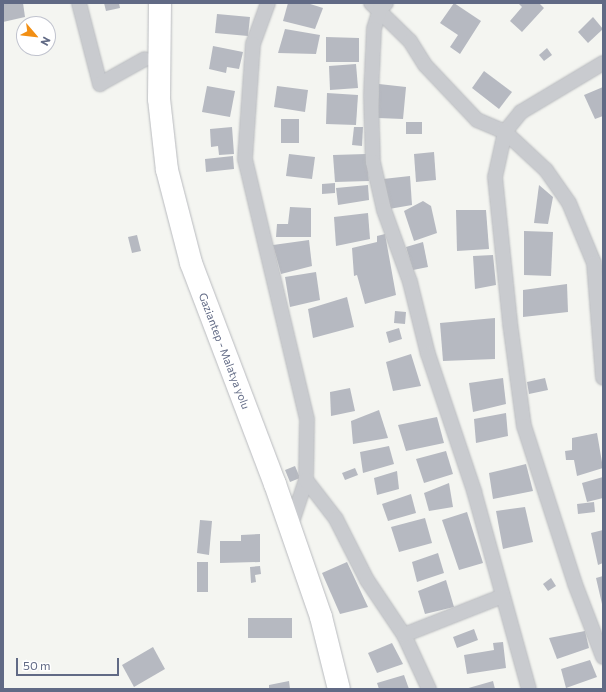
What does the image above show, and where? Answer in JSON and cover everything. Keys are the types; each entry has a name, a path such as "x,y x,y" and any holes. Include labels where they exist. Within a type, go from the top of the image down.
{"highway":[{"name":"Gaziantep - Malatya yolu","path":"148,3 145,59 149,148 181,271 294,578 325,689"},
{"name":"Gaziantep - Malatya yolu","path":"160,3 159,99 167,170 191,263 275,484 289,529 321,617 339,689"}],"street":[{"path":"79,3 100,84 145,59"},
{"path":"268,3 253,44 245,159 307,420 306,480 289,529"},
{"path":"379,5 410,41 425,65 477,120 505,132 550,175 569,203 597,257 603,378"},
{"path":"379,5 374,29 371,96 373,162 384,210 410,282 428,354 474,491 529,689"},
{"path":"603,63 536,101 521,112 505,132 495,177 510,323 524,426 575,584 603,657"},
{"path":"306,480 336,519 367,580 404,635 429,689"},
{"path":"404,635 503,596"}],"building":[{"path":"3,3 23,3 25,16 16,16 16,19 3,22"},
{"path":"104,3 119,3 120,8 106,11"},
{"path":"288,3 307,3 323,8 315,29 283,21"},
{"path":"454,3 481,21 460,54 450,47 458,35 440,23"},
{"path":"518,3 539,3 544,8 522,32 510,21 522,7"},
{"path":"217,14 250,17 248,36 215,33"},
{"path":"593,17 603,29 588,43 578,32"},
{"path":"285,29 320,35 316,54 278,53"},
{"path":"326,37 359,38 359,62 326,62"},
{"path":"213,46 243,52 239,69 227,67 226,73 209,69"},
{"path":"547,48 552,55 544,61 539,55"},
{"path":"356,64 358,88 330,90 329,66"},
{"path":"484,71 512,92 499,109 472,88"},
{"path":"379,84 406,87 403,119 378,118"},
{"path":"207,86 235,91 230,117 202,112"},
{"path":"277,86 308,90 305,112 274,107"},
{"path":"603,87 603,116 595,119 584,95"},
{"path":"327,93 358,95 356,125 326,124"},
{"path":"281,119 299,119 299,143 281,143"},
{"path":"406,122 422,122 422,134 406,134"},
{"path":"232,127 234,154 219,155 218,146 211,147 210,129"},
{"path":"354,127 363,127 362,146 352,145"},
{"path":"434,152 436,180 416,182 414,154"},
{"path":"289,154 315,157 312,179 286,176"},
{"path":"366,154 369,181 335,182 333,155"},
{"path":"233,156 234,169 206,172 205,159"},
{"path":"410,176 412,205 389,209 383,179"},
{"path":"335,183 335,193 322,194 322,184"},
{"path":"368,185 369,200 338,205 336,188"},
{"path":"539,185 553,197 548,224 534,223"},
{"path":"423,201 431,206 437,233 414,241 404,211"},
{"path":"290,207 311,208 311,237 276,237 277,224 288,224"},
{"path":"456,210 486,210 489,249 457,251"},
{"path":"368,213 370,239 336,246 334,217"},
{"path":"524,231 553,232 551,276 524,275"},
{"path":"385,234 396,295 365,304 357,275 354,276 352,248 377,242 377,236"},
{"path":"137,235 141,251 132,253 128,237"},
{"path":"309,240 312,266 281,274 273,245"},
{"path":"423,242 428,267 413,270 406,247"},
{"path":"493,255 496,285 475,289 473,256"},
{"path":"316,272 320,300 290,307 285,277"},
{"path":"567,284 568,312 523,317 523,290"},
{"path":"347,297 354,327 313,338 308,309"},
{"path":"395,311 406,312 405,324 394,323"},
{"path":"495,318 495,359 443,361 440,323"},
{"path":"399,328 402,339 389,343 386,332"},
{"path":"411,354 421,386 393,391 386,362"},
{"path":"503,378 506,404 473,412 469,383"},
{"path":"545,378 548,390 529,394 527,382"},
{"path":"350,388 355,411 331,416 330,392"},
{"path":"379,410 388,438 353,444 351,421"},
{"path":"506,413 508,436 476,443 474,419"},
{"path":"437,417 444,443 406,451 398,425"},
{"path":"597,433 603,468 577,476 574,460 566,460 565,451 572,450 572,438"},
{"path":"389,446 394,464 363,473 360,452"},
{"path":"446,451 453,474 424,483 416,459"},
{"path":"526,464 533,491 493,499 489,473"},
{"path":"295,466 300,478 290,482 285,470"},
{"path":"355,468 358,475 345,480 342,473"},
{"path":"397,471 399,489 377,495 374,478"},
{"path":"603,477 603,498 587,502 582,483"},
{"path":"449,483 453,507 429,511 424,493"},
{"path":"411,494 416,513 388,521 382,504"},
{"path":"594,502 595,512 578,514 577,504"},
{"path":"525,507 533,542 503,549 496,511"},
{"path":"467,512 483,563 459,570 442,520"},
{"path":"425,518 432,543 399,552 391,527"},
{"path":"200,520 212,521 209,555 197,553"},
{"path":"603,530 603,563 598,565 591,533"},
{"path":"260,534 260,562 220,563 220,541 241,541 241,535"},
{"path":"438,553 444,573 417,582 412,562"},
{"path":"197,562 208,562 208,592 197,592"},
{"path":"347,562 368,607 340,614 322,573"},
{"path":"260,566 261,574 255,575 256,582 251,583 250,567"},
{"path":"603,576 603,604 602,604 596,578"},
{"path":"551,578 556,586 548,591 543,584"},
{"path":"446,580 454,607 425,614 418,591"},
{"path":"248,618 292,618 292,638 248,638"},
{"path":"474,629 478,640 457,648 453,637"},
{"path":"585,631 589,648 557,659 549,638"},
{"path":"503,642 506,668 467,674 464,655 494,650 493,643"},
{"path":"392,643 403,664 377,673 368,653"},
{"path":"153,647 165,669 134,687 122,665"},
{"path":"590,660 597,677 566,688 561,669"},
{"path":"404,675 409,689 379,689 377,683"},
{"path":"289,681 290,689 269,689 269,685"},
{"path":"493,681 495,689 465,689"}]}
